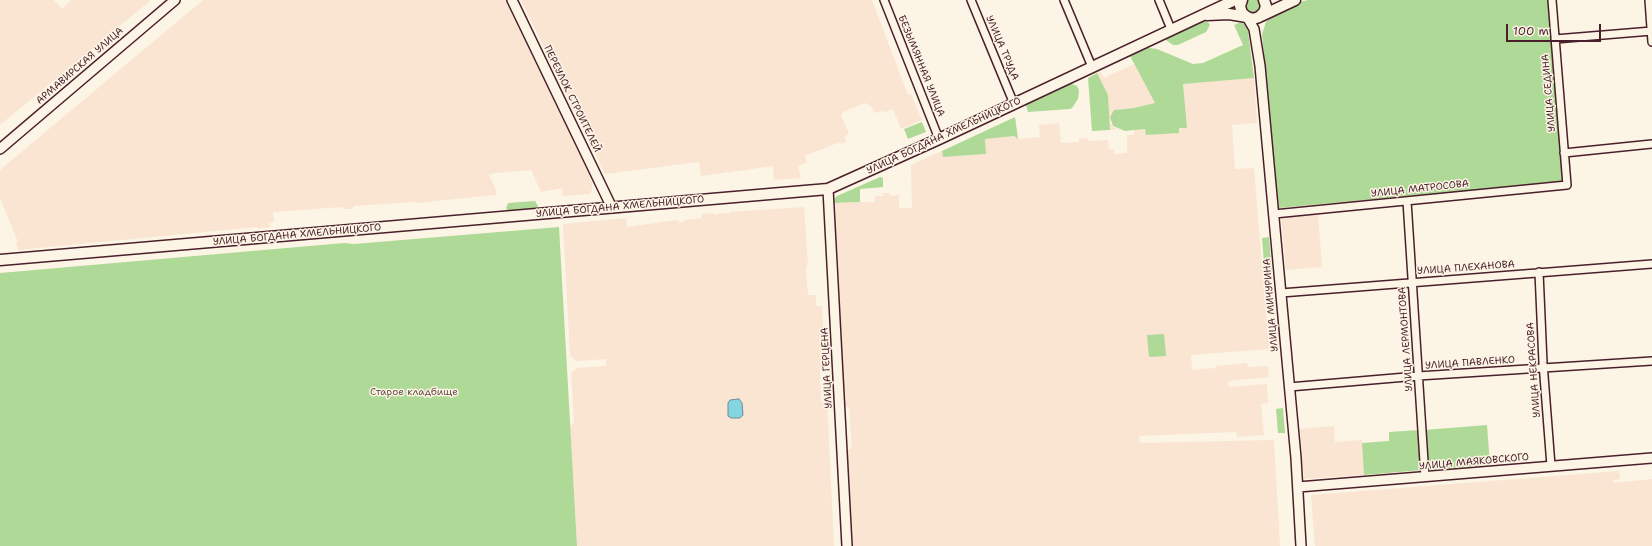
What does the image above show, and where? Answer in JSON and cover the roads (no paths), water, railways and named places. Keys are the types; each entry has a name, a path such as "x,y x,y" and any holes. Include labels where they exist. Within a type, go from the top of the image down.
{"main road":[{"name":"УЛИЦА БОГДАНА ХМЕЛЬНИЦКОГО","path":"0,260 828,189 939,139 1235,0"},
{"path":"1242,0 1240,9 1247,17"},
{"path":"1259,17 1265,10 1264,0"},
{"path":"1259,17 1294,0"},
{"name":"УЛИЦА БОГДАНА ХМЕЛЬНИЦКОГО","path":"1203,15 1229,14 1253,19 1259,17"}],"street":[{"name":"АРМАВИРСКАЯ УЛИЦА","path":"0,149 174,0"},
{"name":"ПЕРЕУЛОК СТРОИТЕЛЕЙ","path":"512,0 612,208"},
{"name":"БЕЗЫМЯННАЯ УЛИЦА","path":"884,0 939,139"},
{"name":"УЛИЦА ТРУДА","path":"971,0 1014,104"},
{"path":"1064,0 1092,67"},
{"path":"1159,0 1172,29"},
{"name":"УЛИЦА СЕДИНА","path":"1552,0 1567,185"},
{"path":"1649,0 1652,42"},
{"name":"УЛИЦА МИЧУРИНА","path":"1247,17 1254,29 1259,62 1298,487 1301,546"},
{"name":"УЛИЦА МИЧУРИНА","path":"1259,17 1259,62"},
{"path":"1555,39 1652,31"},
{"path":"1564,153 1652,144"},
{"name":"УЛИЦА МАТРОСОВА","path":"1274,214 1567,185"},
{"name":"УЛИЦА ГЕРЦЕНА","path":"828,189 847,546"},
{"name":"УЛИЦА ЛЕРМОНТОВА","path":"1407,201 1425,477"},
{"name":"УЛИЦА ПЛЕХАНОВА","path":"1281,293 1652,264"},
{"name":"УЛИЦА НЕКРАСОВА","path":"1539,272 1551,466"},
{"name":"УЛИЦА ПАВЛЕНКО","path":"1289,387 1418,376 1652,361"},
{"name":"УЛИЦА МАЯКОВСКОГО","path":"1298,487 1652,458"}],"water":[{"path":"739,399 742,403 743,415 740,418 731,418 728,416 728,403 730,400"}],"park label":[{"name":"Старое кладбище","path":"414,392"}]}
